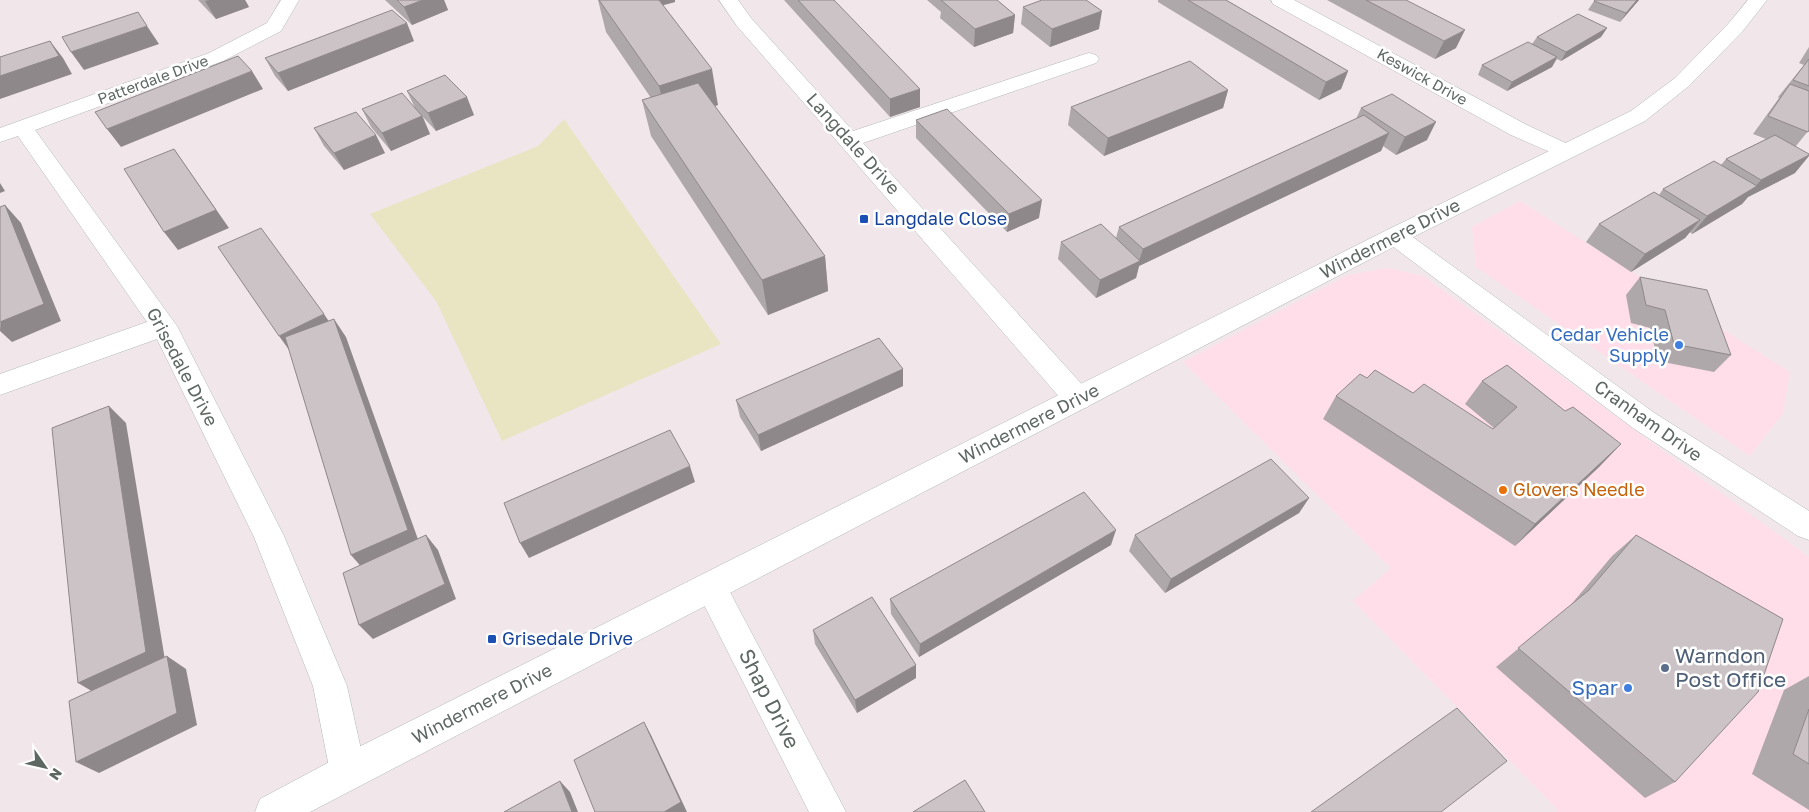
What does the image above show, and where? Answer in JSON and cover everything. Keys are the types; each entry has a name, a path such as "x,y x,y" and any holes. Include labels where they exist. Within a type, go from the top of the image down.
{"street":[{"name":"Patterdale Drive","path":"11,131 216,57 274,28 290,0"},
{"name":"Langdale Drive","path":"728,0 744,22 1078,399"},
{"name":"Keswick Drive","path":"1280,0 1520,130 1564,151"},
{"name":"Windermere Drive","path":"274,812 348,772 1395,236 1638,116 1682,82 1758,0"},
{"path":"850,140 1089,59"},
{"name":"Grisedale Drive","path":"11,131 164,326 269,536 330,686 348,772"},
{"name":"Cranham Drive","path":"1395,236 1643,420 1809,527"},
{"path":"0,385 164,326"},
{"name":"Shap Drive","path":"711,587 828,812"}],"shaded area":[{"path":"564,119 721,344 502,441 436,301 370,214 538,146"},
{"path":"1520,201 1790,372 1783,413 1750,456 1476,267 1472,227"},
{"path":"1388,268 1423,276 1809,557 1809,812 1557,812 1556,808 1353,601 1391,568 1183,362 1348,275"}],"building":[{"path":"397,0 423,0 404,7"},
{"path":"599,0 659,0 712,69 659,86"},
{"path":"798,0 834,0 920,89 890,99"},
{"path":"941,0 997,0 1015,15 975,29"},
{"path":"1042,0 1086,0 1102,11 1052,29 1023,7"},
{"path":"1188,0 1226,0 1348,71 1326,82"},
{"path":"1366,0 1406,0 1465,30 1444,41"},
{"path":"1595,0 1637,0 1626,13"},
{"path":"392,10 407,23 278,73 265,58"},
{"path":"138,12 147,26 71,52 62,37"},
{"path":"1578,14 1607,28 1566,52 1537,37"},
{"path":"50,41 59,56 0,76 0,57"},
{"path":"1528,42 1557,57 1512,82 1482,65"},
{"path":"238,56 252,71 107,129 95,112"},
{"path":"1809,59 1809,86 1793,80"},
{"path":"1190,61 1228,90 1108,138 1071,107"},
{"path":"445,75 467,97 428,113 407,91"},
{"path":"698,83 825,256 762,280 642,100"},
{"path":"1790,84 1809,91 1808,132 1768,116"},
{"path":"402,93 422,116 382,133 362,109"},
{"path":"1392,94 1436,122 1405,137 1361,108"},
{"path":"947,109 1042,200 1009,214 916,120"},
{"path":"356,112 376,135 334,153 314,128"},
{"path":"1364,115 1389,133 1143,249 1119,227"},
{"path":"1775,135 1809,155 1761,180 1726,159"},
{"path":"174,149 216,210 164,232 124,169"},
{"path":"1714,161 1757,186 1707,216 1663,189"},
{"path":"1654,192 1700,220 1645,254 1599,224"},
{"path":"5,205 44,304 0,322 0,207"},
{"path":"1101,224 1140,261 1100,280 1061,242"},
{"path":"261,228 324,314 279,336 218,247"},
{"path":"1640,277 1707,290 1731,355 1674,344 1665,310 1646,305"},
{"path":"334,319 408,530 351,555 285,337"},
{"path":"879,338 903,369 758,435 736,400"},
{"path":"1507,365 1565,411 1573,407 1621,444 1535,524 1336,396 1360,374 1367,378 1375,370 1413,393 1424,384 1493,429 1517,407 1482,381"},
{"path":"109,406 146,652 78,683 52,428"},
{"path":"670,430 690,466 520,543 504,503"},
{"path":"1271,459 1309,498 1171,579 1135,535"},
{"path":"1084,492 1116,530 920,644 890,599"},
{"path":"426,535 445,584 359,625 343,573"},
{"name":"Spar","path":"1636,535 1783,619 1758,692 1675,782 1518,648 1589,590"},
{"path":"872,597 916,665 855,700 813,630"},
{"path":"167,656 177,713 76,762 69,701"},
{"path":"1457,708 1507,761 1441,812 1311,812"},
{"path":"1809,709 1809,764 1793,754"},
{"path":"644,722 681,802 664,812 595,812 574,760"},
{"path":"965,780 985,812 913,812"},
{"path":"560,781 572,812 504,812"}],"place":[{"name":"Langdale Close","path":"864,219"},
{"name":"Cedar Vehicle Supply","path":"1679,345"},
{"name":"Glovers Needle","path":"1503,490"},
{"name":"Grisedale Drive","path":"492,639"},
{"name":"Warndon Post Office","path":"1665,668"},
{"name":"Spar","path":"1628,688"}]}
